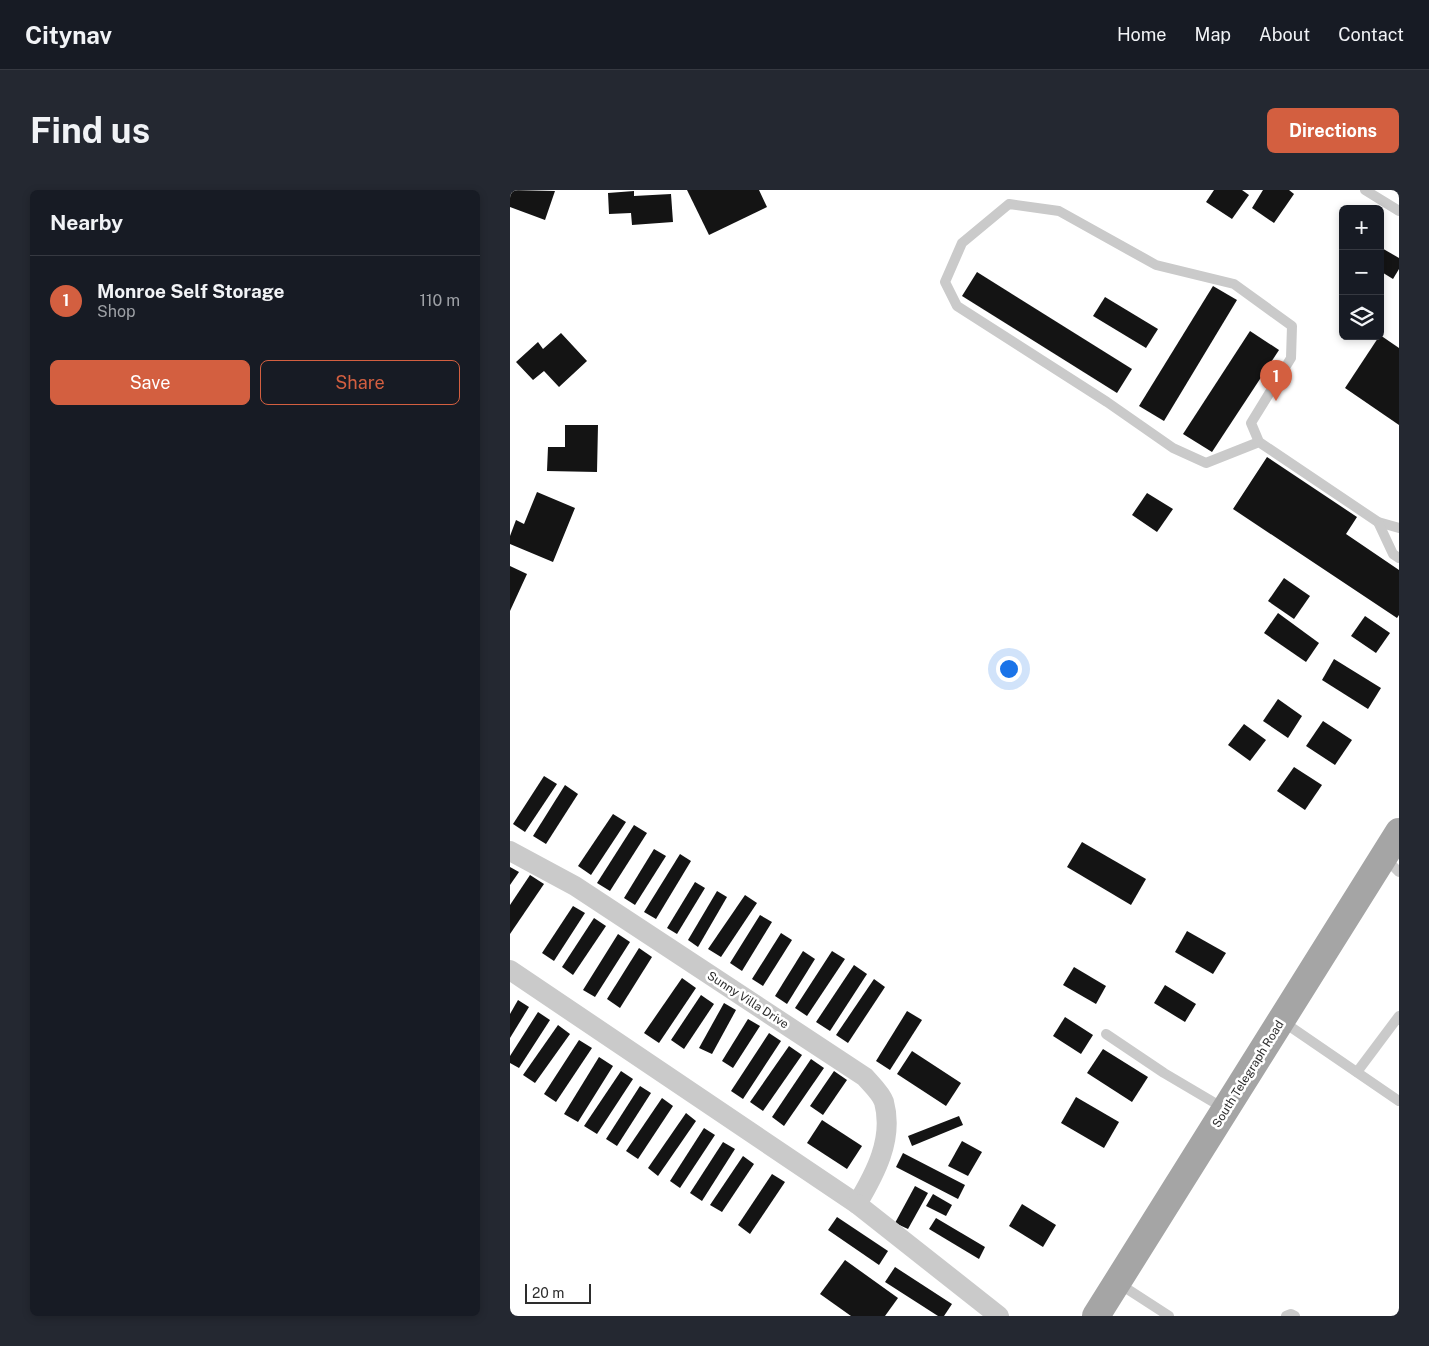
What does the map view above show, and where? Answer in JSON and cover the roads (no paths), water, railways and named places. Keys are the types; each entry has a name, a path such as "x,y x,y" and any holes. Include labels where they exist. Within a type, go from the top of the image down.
{"main road":[{"name":"South Telegraph Road","path":"1096,1316 1282,1020 1391,864 1399,832"}],"street":[{"name":"Sunny Villa Drive","path":"510,851 575,886 865,1077 884,1100 887,1134 876,1172 857,1204"},
{"path":"510,970 857,1204 999,1316"}],"lane":[{"path":"1365,190 1399,211"},
{"path":"1259,442 1206,463 1173,448 1107,402 956,306 945,282 962,244 1009,204 1059,211 1156,265 1234,284 1292,326 1290,358 1251,423 1259,442 1378,522 1399,528"},
{"path":"1378,522 1394,554 1399,558"},
{"path":"1357,1072 1399,1016"},
{"path":"1282,1020 1399,1101"},
{"path":"1106,1034 1164,1073 1226,1109"},
{"path":"1117,1283 1169,1316"},
{"path":"1286,1316 1291,1314 1295,1316"}],"place":[{"name":"Monroe Self Storage","path":"1276,401"}]}
